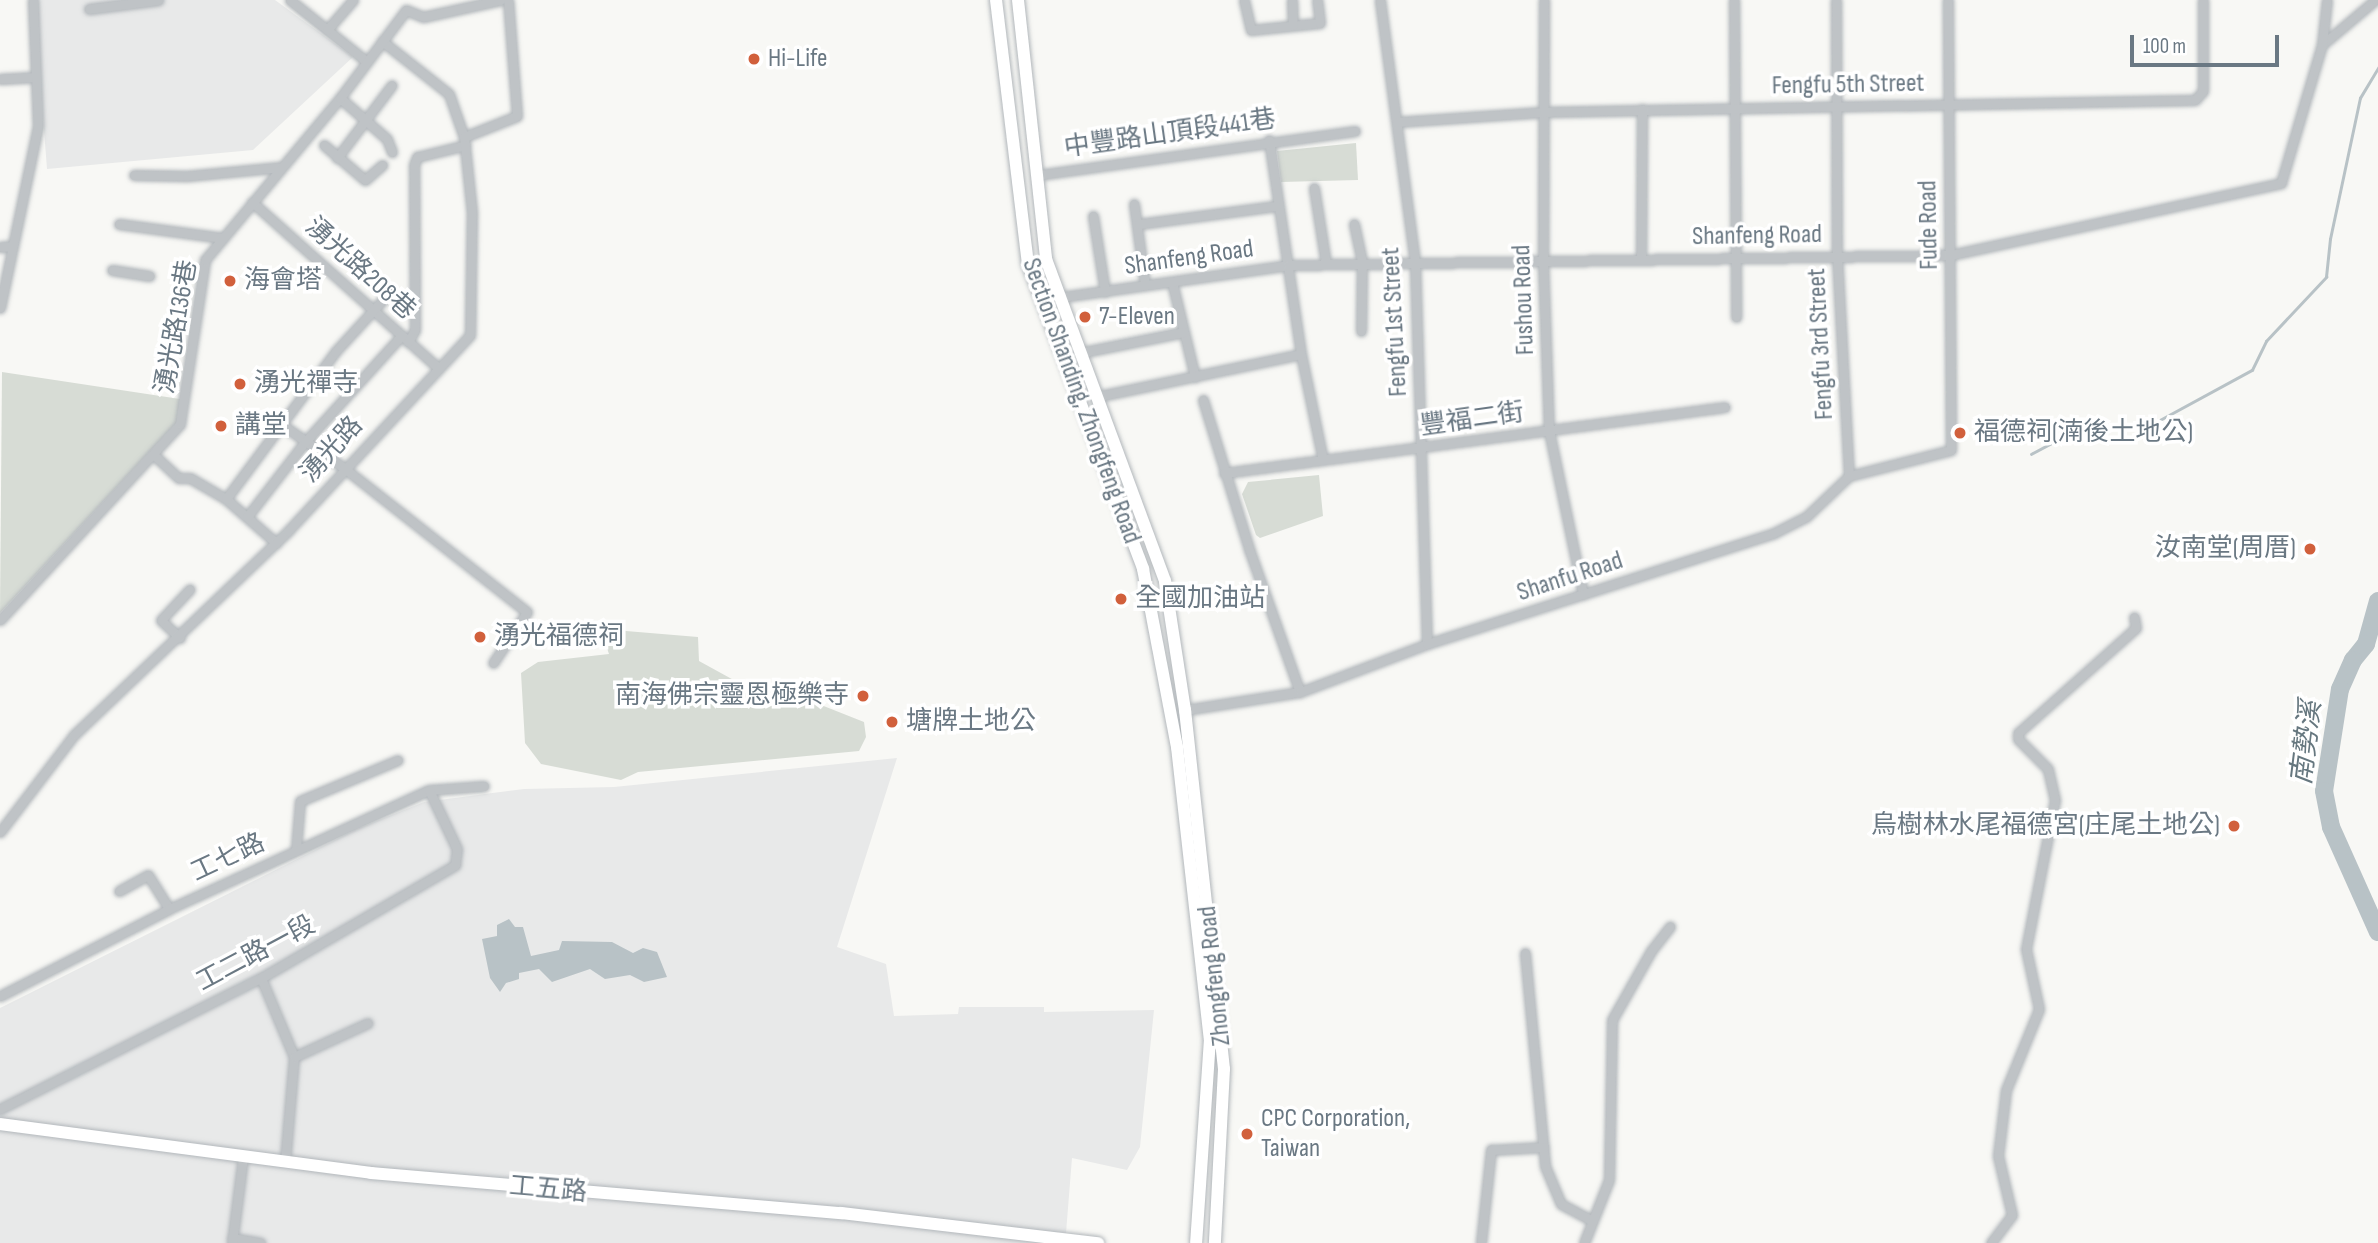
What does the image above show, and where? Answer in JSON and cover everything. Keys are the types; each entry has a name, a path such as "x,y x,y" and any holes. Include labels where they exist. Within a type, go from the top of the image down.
{"main road":[{"name":"Section Shanding, Zhongfeng Road","path":"996,0 1028,264 1143,569 1170,716"},
{"name":"Section Shanding, Zhongfeng Road","path":"1018,0 1046,259 1165,581 1185,710"},
{"name":"Zhongfeng Road","path":"1185,710 1224,1069 1215,1243"},
{"name":"Zhongfeng Road","path":"1170,716 1209,1039 1196,1243"},
{"path":"1206,1103 1221,1104"},
{"name":"工五路","path":"0,1124 243,1157 531,1189 841,1213 1098,1243"}],"street":[{"path":"0,308 34,161 36,77 33,0"},
{"path":"89,9 158,0"},
{"path":"291,0 366,61"},
{"path":"327,30 353,0"},
{"name":"湧光路136巷","path":"0,620 180,424 205,260 340,98 410,0"},
{"path":"405,10 423,17 500,0"},
{"path":"247,517 305,442 363,377 415,330 416,157 465,141 517,116 508,0"},
{"path":"1292,0 1293,25"},
{"path":"1244,1 1251,30 1320,23 1317,0"},
{"name":"Fengfu 1st Street","path":"1380,0 1415,263 1427,645"},
{"name":"Fushou Road","path":"1544,0 1543,261 1549,431 1583,594"},
{"path":"1734,0 1736,317"},
{"name":"Fengfu 3rd Street","path":"1836,0 1837,255 1849,476"},
{"name":"Fude Road","path":"1948,0 1951,450"},
{"name":"Fengfu 5th Street","path":"1397,122 1544,112 1642,109 2195,100 2203,91 2203,0"},
{"name":"Shanfeng Road","path":"1040,300 1288,265 1951,255 2281,183 2322,45 2326,0"},
{"path":"2322,45 2375,0"},
{"name":"湧光路","path":"0,832 74,736 180,638 276,543 470,335 472,213 465,141 449,94 382,41"},
{"path":"0,79 36,77"},
{"path":"337,158 392,85"},
{"path":"340,98 363,121 387,139 392,152"},
{"path":"1642,109 1642,259"},
{"name":"中豐路山頂段441巷","path":"1038,175 1269,140 1355,131"},
{"path":"1269,140 1276,206 1301,354 1323,460"},
{"path":"324,145 365,180 382,165"},
{"path":"134,174 187,176 282,167"},
{"path":"1314,188 1326,264"},
{"name":"湧光路208巷","path":"252,202 439,368"},
{"path":"1134,204 1139,224 1145,285"},
{"path":"1139,224 1276,206"},
{"path":"1093,216 1105,292"},
{"path":"119,224 223,238"},
{"path":"1354,224 1362,262 1361,331"},
{"path":"0,247 13,246"},
{"path":"112,270 150,276"},
{"path":"1172,282 1195,377"},
{"path":"226,499 335,352 390,292"},
{"path":"1079,353 1184,332"},
{"path":"1095,397 1301,354"},
{"path":"1203,400 1224,473 1300,692"},
{"name":"豐福二街","path":"1224,473 1725,407"},
{"path":"281,424 344,468 527,612 493,663"},
{"name":"Shanfu Road","path":"1185,710 1300,692 1427,645 1794,525 1849,476 1951,450"},
{"path":"154,455 179,478 190,478 226,499 276,543"},
{"path":"180,638 161,620 190,589"},
{"path":"1991,1243 2012,1215 1998,1156 2006,1090 2039,1009 2026,948 2055,800 2048,769 2018,739 2018,733 2136,628 2134,617"},
{"path":"296,849 300,801 398,760"},
{"name":"工七路","path":"0,996 169,909 429,790 484,786"},
{"name":"工二路一段","path":"0,1110 261,978 455,866 457,849 429,790"},
{"path":"119,891 148,875 169,909"},
{"path":"1584,1243 1609,1180 1612,1020 1651,951 1670,928"},
{"path":"1525,953 1545,1166 1561,1204 1591,1220"},
{"path":"261,978 294,1057 285,1161"},
{"path":"294,1057 368,1023"},
{"path":"1481,1243 1491,1150 1544,1147"},
{"path":"243,1157 232,1240 261,1243"}],"shaded area":[{"path":"34,0 275,0 353,57 253,150 47,169"},
{"path":"1356,143 1358,180 1281,182 1277,151"},
{"path":"2,372 180,399 177,422 0,613"},
{"path":"1319,475 1323,516 1260,538 1256,535 1242,494 1248,482"},
{"path":"598,621 626,631 698,637 699,661 750,689 775,691 796,702 811,701 864,722 866,737 859,751 638,772 621,780 541,764 525,743 521,673 538,662 609,654"},
{"path":"897,758 837,947 886,964 894,1016 958,1014 959,1007 1044,1007 1044,1012 1154,1010 1140,1147 1127,1170 1072,1158 1066,1233 1058,1232 1057,1243 0,1243 0,1008 357,829 424,802 524,789 614,787"},
{"path":"509,919 515,927 523,927 531,956 559,950 562,941 612,942 633,953 643,948 657,952 667,977 644,982 630,975 605,979 590,969 552,982 539,969 519,973 519,979 506,983 500,992 490,978 482,939 497,936 497,925"}],"waterway":[{"path":"2031,454 2080,428 2125,428 2158,421 2252,370 2266,341 2326,277 2330,239 2360,98 2378,68"},
{"name":"南勢溪","path":"2378,601 2366,644 2353,660 2340,689 2324,791 2331,827 2378,932"}],"place":[{"name":"Hi-Life","path":"754,59"},
{"name":"海會塔","path":"230,281"},
{"name":"7-Eleven","path":"1085,317"},
{"name":"湧光禪寺","path":"240,384"},
{"name":"講堂","path":"221,426"},
{"name":"福德祠(湳後土地公)","path":"1960,433"},
{"name":"汝南堂(周厝)","path":"2310,549"},
{"name":"全國加油站","path":"1121,599"},
{"name":"湧光福德祠","path":"480,637"},
{"name":"南海佛宗靈恩極樂寺","path":"863,696"},
{"name":"塘牌土地公","path":"892,722"},
{"name":"烏樹林水尾福德宮(庄尾土地公)","path":"2234,826"},
{"name":"CPC Corporation, Taiwan","path":"1247,1134"}]}
